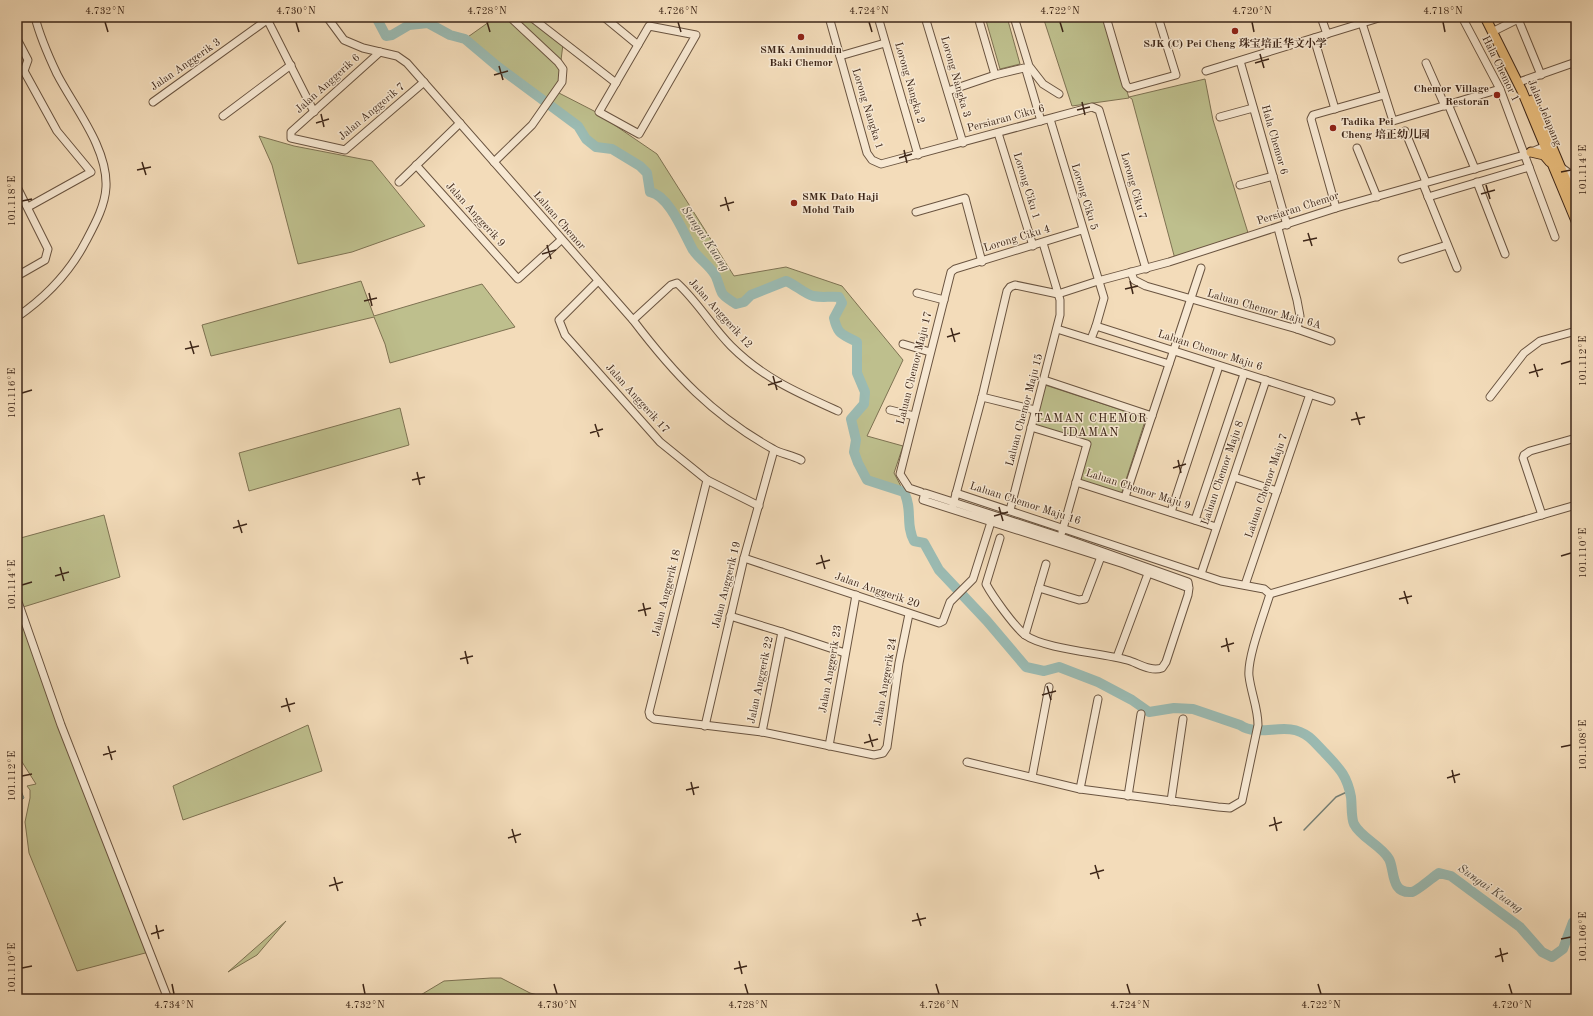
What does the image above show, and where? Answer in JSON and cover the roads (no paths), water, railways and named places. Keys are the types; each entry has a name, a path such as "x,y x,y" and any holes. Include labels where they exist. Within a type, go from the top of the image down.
{"main road":[{"name":"Jalan Jelapang","path":"1485,17 1516,78 1546,146 1576,221"},
{"name":"Jalan Jelapang","path":"1489,17 1541,118 1576,204"},
{"path":"1541,118 1547,140 1546,146 1553,153 1576,212"},
{"path":"1528,153 1538,142 1539,131"},
{"path":"1528,153 1544,155 1553,164"}],"street":[{"path":"17,317 32,306 71,268 97,218 105,198 106,187 106,174 100,152 57,74 39,32 35,17"},
{"name":"Laluan Chemor","path":"327,17 344,40 352,44 397,56 407,63 597,282 633,320 660,355 700,398 722,417 774,450 801,460"},
{"path":"494,162 541,113 562,82 563,69 510,17"},
{"path":"531,17 616,83"},
{"path":"604,17 638,45"},
{"name":"Lorong Nangka 1","path":"829,17 867,153 872,160 881,164 918,155"},
{"name":"Lorong Nangka 2","path":"878,17 918,155"},
{"name":"Lorong Nangka 3","path":"925,17 963,143"},
{"path":"978,17 995,75"},
{"path":"1014,17 1029,66 1043,84 1059,94"},
{"path":"1106,17 1126,85 1129,88 1176,76 1158,17"},
{"path":"1321,17 1327,34"},
{"path":"1206,70 1240,61 1381,17"},
{"name":"Hala Chemor 1","path":"1462,17 1500,89 1528,153 1529,167 1555,237"},
{"path":"269,18 290,65 314,112"},
{"name":"Jalan Anggerik 3","path":"153,102 269,18"},
{"path":"1496,30 1520,18 1541,76"},
{"path":"1362,23 1393,121 1500,89"},
{"path":"649,26 696,35 638,134 599,112 616,83 649,26"},
{"path":"1314,38 1335,109"},
{"path":"17,39 28,60 24,71 17,75"},
{"path":"840,56 885,43"},
{"name":"Jalan Anggerik 6","path":"291,132 380,52"},
{"name":"Hala Chemor 6","path":"1240,61 1287,225"},
{"path":"1522,81 1541,76 1576,62"},
{"path":"1426,63 1447,105 1475,169"},
{"path":"223,116 290,65"},
{"path":"948,91 995,75 1024,68 1026,70 1041,121"},
{"path":"24,71 57,131 92,172 28,207"},
{"name":"Jalan Anggerik 7","path":"291,132 291,138 345,150 424,82"},
{"path":"1336,208 1311,119 1313,115 1384,95"},
{"name":"Persiaran Ciku 6","path":"918,155 1092,107 1099,110"},
{"path":"1220,118 1253,108"},
{"name":"Lorong Ciku 7","path":"1099,110 1146,268"},
{"name":"Lorong Ciku 5","path":"1050,119 1104,303 1096,326"},
{"path":"399,182 460,123"},
{"path":"1405,131 1428,197 1457,268"},
{"name":"Lorong Ciku 1","path":"998,133 1033,246"},
{"name":"Persiaran Chemor","path":"1058,294 1278,228 1336,208 1475,169 1546,146"},
{"path":"1357,148 1377,197"},
{"name":"Jalan Anggerik 9","path":"416,165 518,279 561,240"},
{"path":"1428,197 1529,167"},
{"path":"1562,168 1569,173 1576,187"},
{"path":"1240,185 1273,176"},
{"path":"1477,182 1505,254"},
{"path":"17,186 46,242 48,255 40,264 17,276"},
{"name":"Lorong Ciku 4","path":"916,212 965,198 982,262 1082,230"},
{"path":"1278,228 1300,316 1296,329"},
{"name":"Laluan Chemor Maju 15","path":"1010,510 1060,315 1058,294 1043,242"},
{"path":"1402,259 1447,245"},
{"name":"Laluan Chemor Maju 17","path":"952,506 909,488 900,474 930,352 952,272 955,269 982,262"},
{"path":"1126,497 1201,268"},
{"name":"Laluan Chemor Maju 6A","path":"1131,272 1134,280 1138,283 1190,300 1296,329 1331,341"},
{"name":"Jalan Anggerik 17","path":"597,282 559,320 565,335 651,433 707,480 759,506"},
{"name":"Jalan Anggerik 12","path":"633,320 671,285 678,283 731,346 755,368 801,394 838,411"},
{"name":"Laluan Chemor Maju 16","path":"1058,294 1015,285 1010,287 1007,291 982,397 956,493 1232,584 1264,589 1270,594"},
{"path":"917,293 944,300"},
{"path":"1091,339 1096,326"},
{"name":"Laluan Chemor Maju 6","path":"1096,326 1331,401"},
{"path":"1057,329 1169,364"},
{"path":"1490,397 1524,353 1540,341 1576,331"},
{"path":"903,344 930,352"},
{"path":"1171,512 1219,366"},
{"path":"1195,520 1244,374"},
{"path":"1044,380 1152,416"},
{"name":"Laluan Chemor Maju 8","path":"1201,574 1266,380"},
{"name":"Laluan Chemor Maju 7","path":"1245,585 1310,394"},
{"path":"982,397 1035,410"},
{"path":"890,410 914,416"},
{"path":"1031,428 1087,444 1060,540"},
{"path":"1542,515 1523,458 1524,455 1530,451 1576,438"},
{"name":"Jalan Anggerik 19","path":"705,726 744,558 774,450"},
{"path":"1234,477 1277,491"},
{"name":"Jalan Anggerik 18","path":"705,726 654,719 650,716 649,712 707,480"},
{"name":"Laluan Chemor Maju 9","path":"1076,482 1216,527"},
{"path":"923,493 923,500 952,506 1060,540 1124,564 1149,571 1189,588 1166,662 1162,668 1156,670 1117,657 1054,645 1025,635 1008,615 986,584 1000,538"},
{"path":"952,506 956,493"},
{"path":"967,762 1080,789 1230,808 1242,801 1258,725 1258,715 1249,676 1250,661 1270,594 1576,505"},
{"path":"952,506 991,522 1060,540"},
{"name":"Jalan Anggerik 20","path":"744,558 909,614 935,622 942,621 950,602 969,585 977,572 991,522"},
{"path":"1039,588 1079,600 1085,599 1102,555"},
{"path":"1025,635 1046,564"},
{"path":"1117,657 1149,571"},
{"name":"Jalan Anggerik 23","path":"829,746 856,595"},
{"path":"17,599 61,725 168,999"},
{"name":"Jalan Anggerik 24","path":"829,746 874,755 883,753 887,747 899,663 909,614"},
{"path":"730,616 845,653"},
{"name":"Jalan Anggerik 22","path":"762,732 782,632"},
{"path":"1032,778 1049,687"},
{"path":"1080,789 1098,699"},
{"path":"1128,796 1141,714"},
{"path":"1170,801 1183,719"},
{"path":"705,726 762,732 829,746"}],"water":[{"path":"17,781 24,798 17,803"}],"waterway":[{"name":"Sungai Kuang","path":"376,17 386,36 392,35 409,25 428,23 450,35 465,39 497,66 578,126 586,139 596,147 612,149 640,166 647,173 650,192 657,195 670,207 693,250 715,275 723,294 736,304 744,302 751,295 786,281 813,296 839,297 842,303 834,318 839,331 857,342 857,373 865,392 864,404 851,419 856,440 854,452 858,463 867,480 904,492 908,505 911,535 914,541 924,543 939,570 987,621 1026,667 1044,671 1059,667 1098,682 1132,700 1149,712 1174,708 1193,709 1248,729 1283,729 1300,732 1313,740 1342,772 1351,797 1352,818 1354,824 1357,829 1389,859 1394,880 1400,889 1405,892 1412,892 1439,873 1451,876 1520,927 1542,952 1552,957 1563,949 1573,922 1576,921"},
{"path":"1304,830 1336,797 1349,791"}],"place":[{"name":"SJK (C) Pei Cheng 珠宝培正华文小学","path":"1235,31"},
{"name":"SMK Aminuddin Baki Chemor","path":"801,37"},
{"name":"Chemor Village Restoran","path":"1497,95"},
{"name":"Tadika Pei Cheng 培正幼儿园","path":"1333,128"},
{"name":"SMK Dato Haji Mohd Taib","path":"794,203"}],"district":[{"name":"TAMAN CHEMOR IDAMAN","path":"1091,426"}]}
